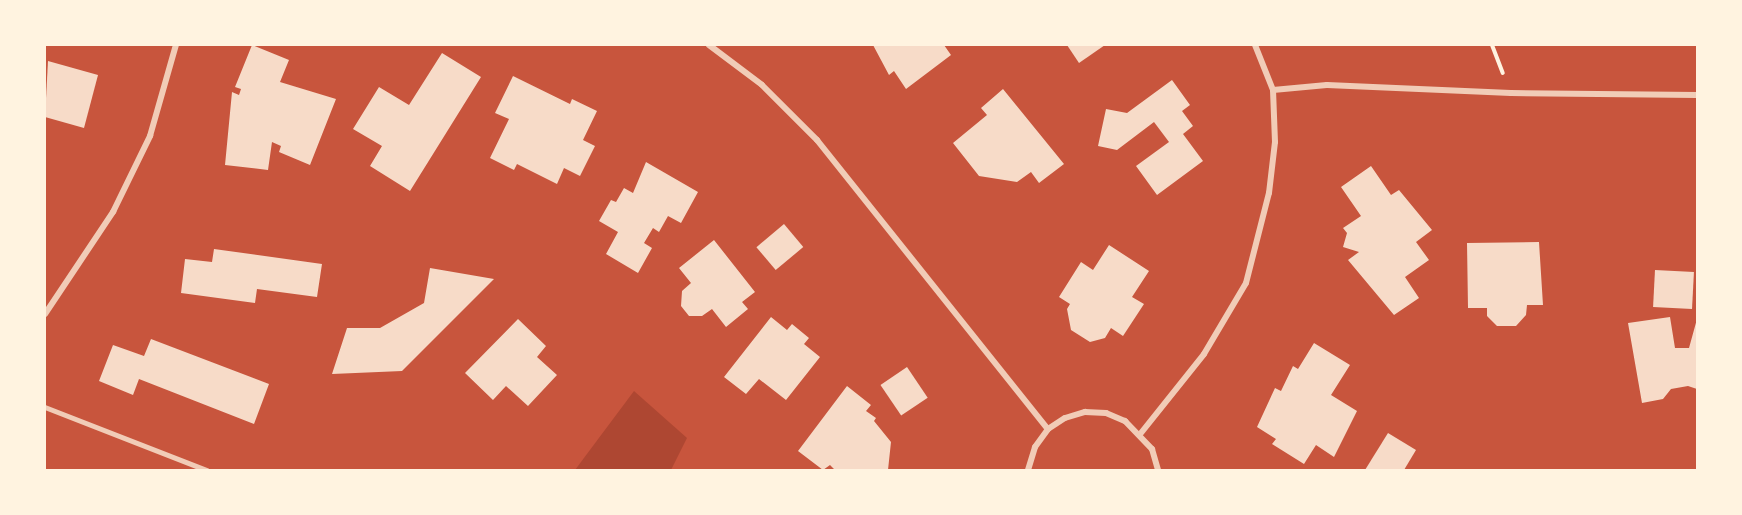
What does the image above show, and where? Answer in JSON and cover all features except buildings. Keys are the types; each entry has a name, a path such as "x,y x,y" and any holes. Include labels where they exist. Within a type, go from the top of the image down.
{"street":[{"path":"45,314 124,190 150,136 176,45"},
{"path":"709,45 762,85 817,140 1048,429"},
{"path":"1141,433 1204,354 1246,283 1269,194 1275,142 1273,90 1255,45"},
{"path":"1273,90 1327,85 1511,93 1697,95"},
{"path":"1028,470 1035,447 1048,429 1065,418 1085,412 1106,413 1125,421 1141,433 1152,449 1158,470"}],"lane":[{"path":"45,407 207,470"}],"shaded area":[{"path":"634,391 687,438 671,470 575,470"}]}
